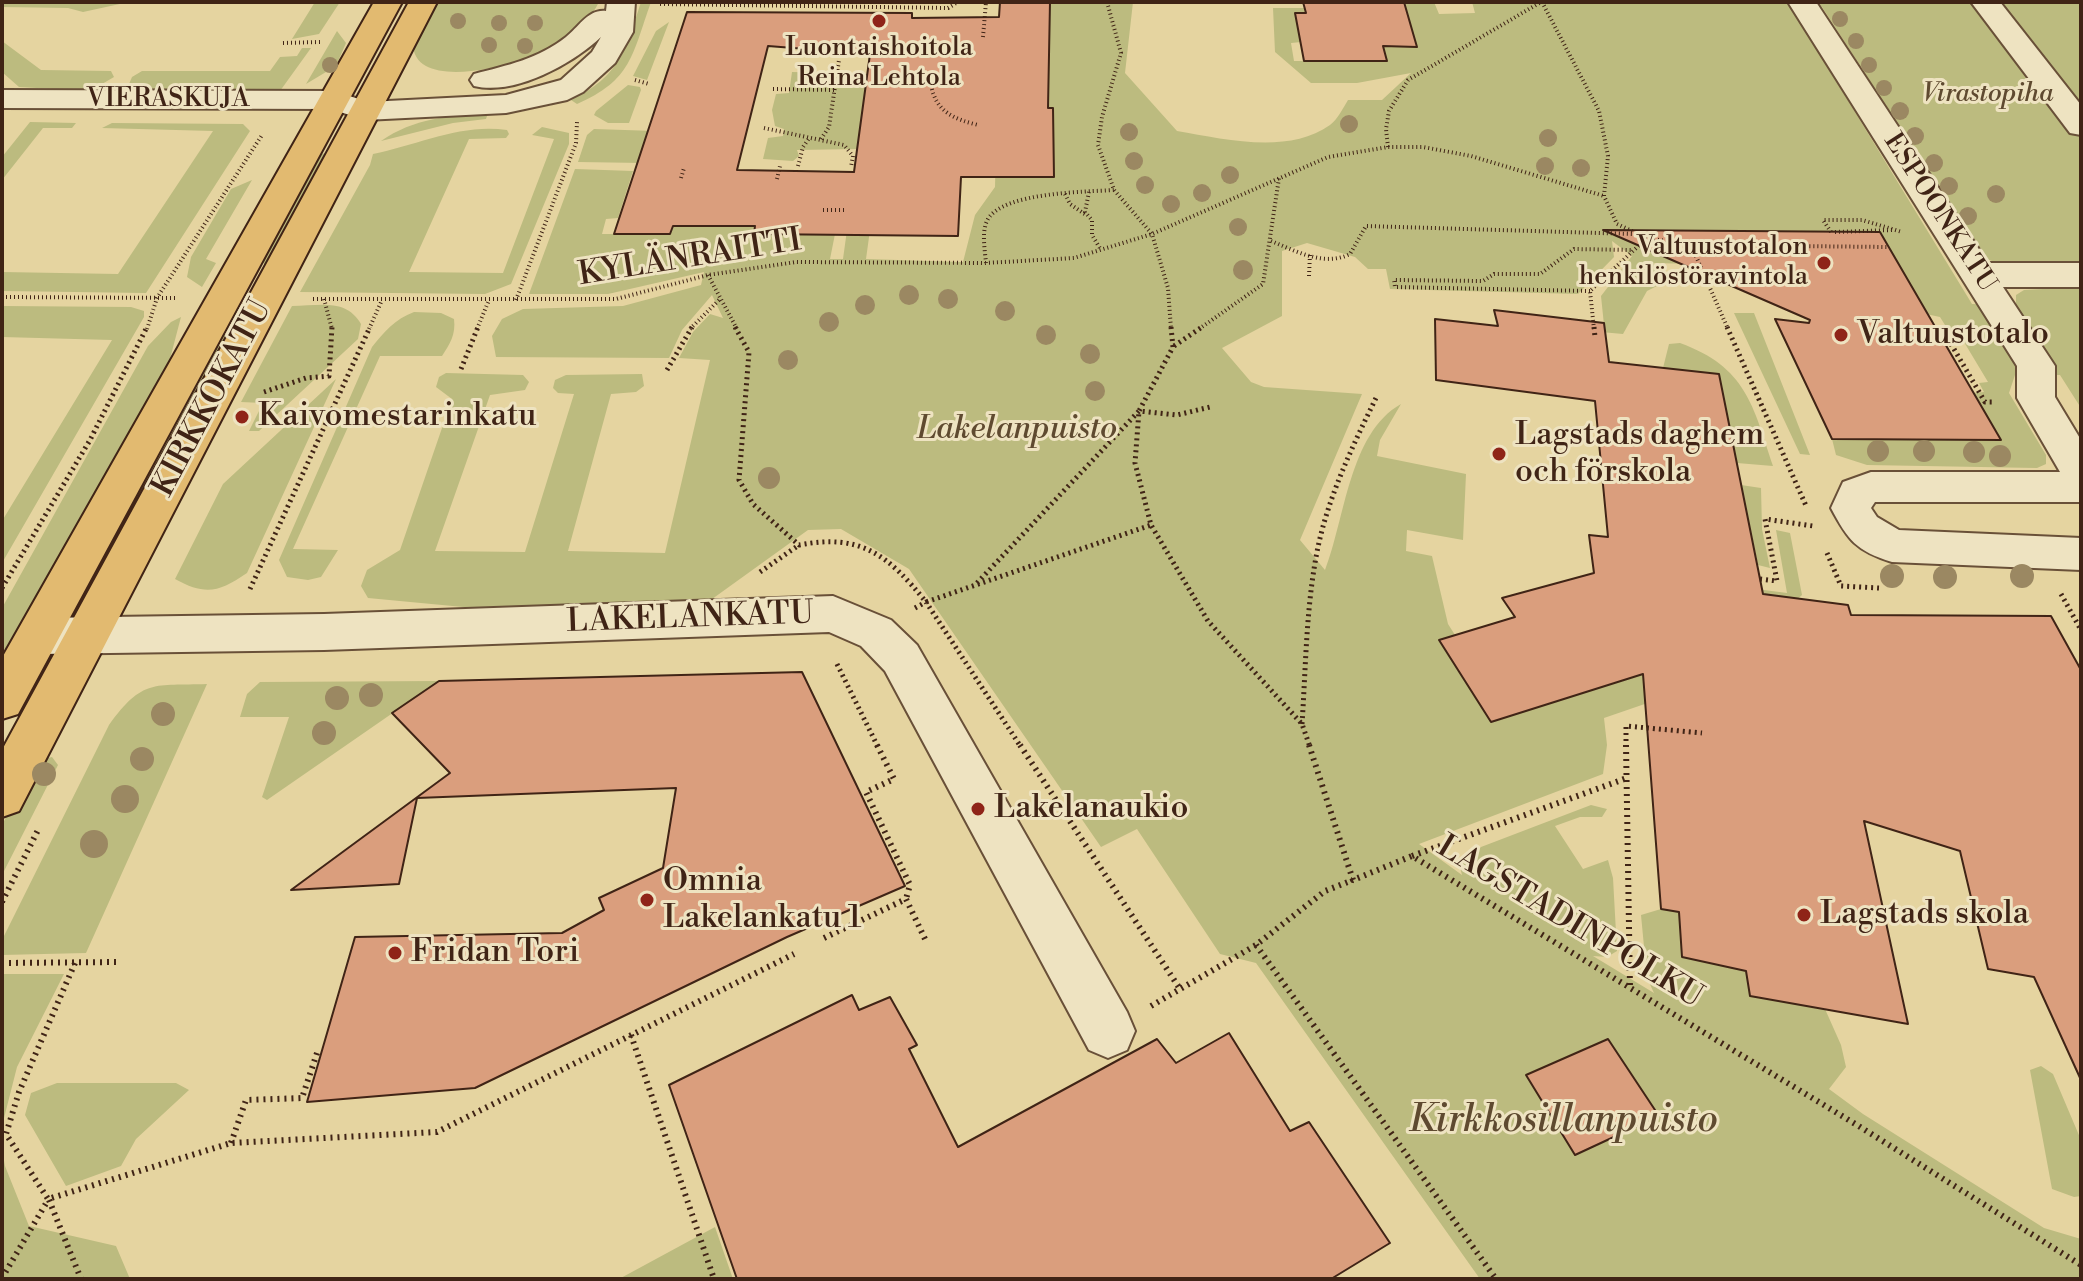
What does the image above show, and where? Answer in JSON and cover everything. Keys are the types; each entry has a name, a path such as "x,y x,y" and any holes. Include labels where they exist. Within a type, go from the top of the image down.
{"main road":[{"name":"KIRKKOKATU","path":"2,796 87,637 360,98 388,2"},
{"name":"KIRKKOKATU","path":"2,700 360,98 423,2"}],"street":[{"path":"532,84 573,47 615,2"},
{"path":"532,84 572,86 604,57 618,32 621,2"},
{"name":"ESPOONKATU","path":"1802,2 2036,366 2036,398 2081,473"},
{"path":"1985,2 2081,126"},
{"name":"VIERASKUJA","path":"4,95 284,100 360,98 506,104 532,84"},
{"path":"1980,275 2081,275"},
{"path":"2081,487 1871,487 1857,493 1851,508 1862,528 1892,546 2081,554"},
{"name":"LAKELANKATU","path":"39,636 340,632 833,614 876,633 901,658 1108,1031"}],"path":[{"path":"656,4 948,8 958,2"},
{"path":"983,37 986,2"},
{"path":"1107,2 1121,53 1102,117 1098,145 1114,190 1152,234 1168,288 1173,347"},
{"path":"1388,147 1384,134 1398,89 1542,2 1599,111 1608,156 1604,196 1617,224 1647,238 1691,245 1888,247"},
{"path":"728,12 730,5"},
{"path":"2,588 90,440 145,334 157,298 320,42 283,43"},
{"path":"821,139 829,127 839,60"},
{"path":"931,85 932,98 951,118 978,125"},
{"path":"773,89 835,90"},
{"path":"516,301 576,143 577,121"},
{"path":"764,128 821,139 850,150 853,156 851,167"},
{"path":"798,166 803,147 810,137"},
{"path":"1152,234 1328,157 1388,147 1423,147 1471,156 1604,196"},
{"path":"777,179 780,166"},
{"path":"681,178 684,168"},
{"path":"976,584 1139,411 1173,347 1263,284 1279,178"},
{"path":"986,263 986,221 996,209 1007,204 1065,194 1114,190"},
{"path":"1087,216 1089,192"},
{"path":"1065,194 1070,204 1092,220 1092,235 1101,250"},
{"path":"823,210 844,210"},
{"path":"1823,220 1862,220 1897,230 1834,230 1833,232 1823,220"},
{"path":"1271,241 1335,259 1350,254 1366,226 1557,229 1584,234 1634,234"},
{"name":"KYLÄNRAITTI","path":"304,299 616,299 708,275 796,262 986,263 1074,258 1152,234"},
{"path":"1631,250 1574,249 1540,274 1494,274 1483,281 1394,280 1395,287 1590,291 1647,238"},
{"path":"1309,276 1310,254"},
{"path":"708,275 749,352 739,480 753,504 799,545 819,540 856,542 898,567 926,602 1180,989"},
{"path":"1590,291 1595,337"},
{"path":"2,297 190,298"},
{"path":"667,370 690,329 721,298"},
{"path":"254,397 306,378 329,376 335,344 333,319 324,299"},
{"path":"250,589 382,300"},
{"path":"461,369 489,300"},
{"path":"1936,329 1947,328"},
{"path":"1945,343 1951,344 1985,402 2000,402"},
{"path":"1353,880 1302,724 1313,589 1323,524 1356,437 1376,398"},
{"path":"1139,411 1177,415 1210,407"},
{"path":"1139,411 1135,463 1151,525 1208,621 1302,724"},
{"path":"1760,579 1777,581 1765,519 1815,526"},
{"path":"926,602 1151,525"},
{"path":"834,658 894,779 866,792 910,885 906,899 925,939"},
{"path":"1630,989 1626,726 1702,733"},
{"path":"1412,856 1627,778"},
{"name":"LAGSTADINPOLKU","path":"1108,1031 1256,945 1325,891 1412,856 1867,1131 2081,1265"},
{"path":"824,938 906,899"},
{"path":"1256,945 1496,1279"},
{"path":"2,1278 48,1199 231,1143 437,1132 794,954"},
{"path":"2,963 117,962"},
{"path":"75,963 19,1092 6,1134 48,1199 81,1279"},
{"path":"631,1035 714,1279"},
{"path":"231,1143 246,1100 302,1098 317,1053"}],"green space":[{"path":"2,2 129,2 83,12 68,8 2,7"},
{"path":"315,2 340,2 319,34 292,39"},
{"path":"434,2 599,2 576,32 554,48 508,64 456,72 434,69 419,60 413,44"},
{"path":"641,2 651,2 628,64 620,75 595,95 577,104 571,100 600,81 618,60"},
{"path":"1050,2 1133,2 1125,73 1177,131 1215,138 1276,142 1295,140 1330,125 1348,100 1382,100 1411,73 1357,83 1311,83 1275,52 1273,8 1305,8 1306,13 1295,13 1301,42 1291,43 1294,61 1386,61 1383,46 1417,46 1404,2 1434,2 1439,14 1475,13 1472,2 1788,2 1972,304 2016,305 2016,295 2024,290 2081,287 2081,408 2060,375 2015,375 2009,393 2046,455 2046,464 2037,468 1867,465 1836,455 1832,439 2000,440 1973,393 1984,392 1979,383 1988,382 1964,342 1955,341 1940,317 1694,264 1654,263 1661,284 1647,291 1623,334 1601,332 1604,325 1601,296 1632,256 1612,241 1614,257 1578,294 1390,289 1386,269 1368,269 1355,257 1307,243 1282,251 1282,316 1222,348 1251,382 1264,387 1362,394 1300,540 1325,570 1359,456 1384,417 1401,404 1380,440 1377,456 1466,474 1463,540 1407,530 1406,551 1432,556 1448,624 1455,635 1439,641 1491,722 1665,667 1697,686 1604,718 1607,745 1603,774 1419,844 1462,875 1459,863 1481,847 1591,805 1607,809 1602,817 1580,817 1555,826 1583,869 1608,860 1613,878 1617,951 1607,957 1593,956 1654,993 1647,978 1641,915 1661,909 1679,912 1682,957 1746,971 1825,1009 1841,1045 1846,1067 1829,1089 1863,1114 2044,1228 2081,1239 2081,1279 1480,1279 1256,963 1220,954 1137,829 1101,847 909,569 841,529 808,530 701,607 516,612 368,598 361,586 367,570 400,550 452,399 436,387 439,377 446,373 523,375 529,382 525,390 490,395 435,551 525,552 574,394 558,393 553,388 555,380 566,375 642,374 644,386 636,392 611,394 568,551 665,553 710,360 679,358 693,332 710,314 723,318 712,295 682,330 669,358 496,357 492,336 502,319 523,309 623,306 701,285 704,272 608,294 529,294 575,169 633,171 618,218 606,219 602,234 670,234 673,226 755,226 754,234 835,234 830,259 843,259 847,230 870,230 866,259 963,262 975,215 995,187 997,108 1049,59"},
{"name":"Virastopiha","path":"1809,2 2081,2 2081,267 2010,266 1985,259 1822,7"},
{"path":"669,22 647,80 633,76 656,31"},
{"path":"337,31 346,43 336,66 306,84"},
{"path":"2,41 41,70 111,71 114,77 90,91 19,87 2,72"},
{"path":"302,48 311,48 280,91 133,91 129,84 132,77 142,71 270,71 280,57 297,56"},
{"path":"792,72 867,74 863,102 887,102 858,149 797,150 799,156 793,161 763,159 768,138 783,136 784,129 775,126 772,110 776,94 789,93"},
{"path":"628,85 640,87 641,90 629,123 608,123 594,115 596,111"},
{"path":"488,113 486,119 453,123 381,141 419,123"},
{"path":"30,122 76,123 72,128 43,128 2,180 2,157"},
{"path":"112,123 243,124 250,131 146,293 2,291 2,272 118,274 213,131 102,128"},
{"path":"542,127 569,133 569,144 511,284 485,294 300,292 370,165 373,154 473,130 507,130 509,134 506,138 469,139 409,272 503,273 554,139 532,135"},
{"path":"594,129 655,131 643,163 578,162 587,135"},
{"path":"326,153 334,156 271,263 264,264 264,256 318,155"},
{"path":"252,180 206,259 216,263 202,287 187,277 191,257 231,189"},
{"path":"331,305 348,310 361,324 358,339 259,431 249,431 263,403 241,402 292,306"},
{"path":"2,306 131,307 144,311 144,317 2,563 2,521 112,340 2,337"},
{"path":"414,312 441,313 454,319 450,343 442,356 380,356 293,549 338,550 321,577 308,580 287,577 279,560 372,347 396,322"},
{"path":"1734,313 1754,313 1810,455 1800,454"},
{"path":"181,317 161,393 2,680 2,608 148,346 171,322"},
{"path":"221,334 231,335 100,581 91,584 88,579"},
{"path":"1680,343 1720,364 1733,376 1752,407 1773,466 1737,463 1719,374 1663,368 1669,344"},
{"path":"336,379 247,573 212,590 195,588 175,579 223,484"},
{"path":"1741,485 1761,488 1762,529 1770,568 1758,565"},
{"path":"1776,530 1790,533 1802,595 1793,603 1718,584 1787,593"},
{"path":"439,681 267,800 262,797 289,717 240,717 247,694 260,682"},
{"path":"207,684 86,953 2,955 2,940 109,725 141,692 162,685"},
{"path":"52,757 58,765 2,875 2,825 35,761"},
{"path":"2,974 64,974 17,1067 2,1126"},
{"path":"2041,1066 2053,1074 2081,1140 2081,1196 2074,1197 2052,1189 2030,1070"},
{"path":"57,1083 176,1083 189,1090 136,1139 121,1166 66,1186 25,1115 31,1093"},
{"path":"2,1150 5,1166 29,1226 116,1246 130,1279 2,1279"},
{"path":"715,1227 733,1279 619,1279"}],"building":[{"path":"1000,2 1050,2 1048,108 1053,108 1054,177 961,177 958,236 754,234 755,226 673,226 670,234 614,234 687,12 912,13 912,18 999,17","holes":["768,46 870,54 854,172 737,170"]},
{"path":"1303,2 1404,2 1417,47 1383,46 1387,61 1304,61 1295,13 1306,13"},
{"name":"Valtuustotalo","path":"1603,230 1880,232 2001,440 1832,439 1775,319 1809,323 1810,320"},
{"path":"1494,310 1604,323 1609,362 1719,374 1763,594 1848,605 1851,615 2051,616 2081,670 2081,1080 2034,977 1988,969 1960,851 1864,821 1908,1024 1750,996 1746,971 1682,957 1679,912 1661,909 1643,674 1491,722 1439,640 1515,617 1502,598 1594,573 1589,535 1608,537 1595,401 1436,380 1435,319 1498,326"},
{"path":"802,672 905,886 787,937 475,1088 307,1102 355,937 562,933 604,910 599,898 663,868 676,788 417,798 399,884 291,890 450,773 392,713 439,681"},
{"path":"852,995 859,1010 890,997 917,1045 909,1049 958,1147 1157,1039 1176,1063 1229,1033 1290,1131 1309,1122 1390,1243 1331,1279 737,1279 669,1085"},
{"path":"1608,1039 1659,1116 1575,1155 1526,1075"}],"place":[{"name":"Luontaishoitola Reina Lehtola","path":"879,21"},
{"name":"Valtuustotalon henkilöstöravintola","path":"1824,263"},
{"name":"Valtuustotalo","path":"1841,335"},
{"name":"Kaivomestarinkatu","path":"242,417"},
{"name":"Lagstads daghem och förskola","path":"1499,454"},
{"name":"Lakelanaukio","path":"978,809"},
{"name":"Omnia Lakelankatu 1","path":"647,900"},
{"name":"Lagstads skola","path":"1804,915"},
{"name":"Fridan Tori","path":"395,953"}],"park label":[{"name":"Lakelanpuisto","path":"1017,430"},
{"name":"Kirkkosillanpuisto","path":"1563,1122"}]}
